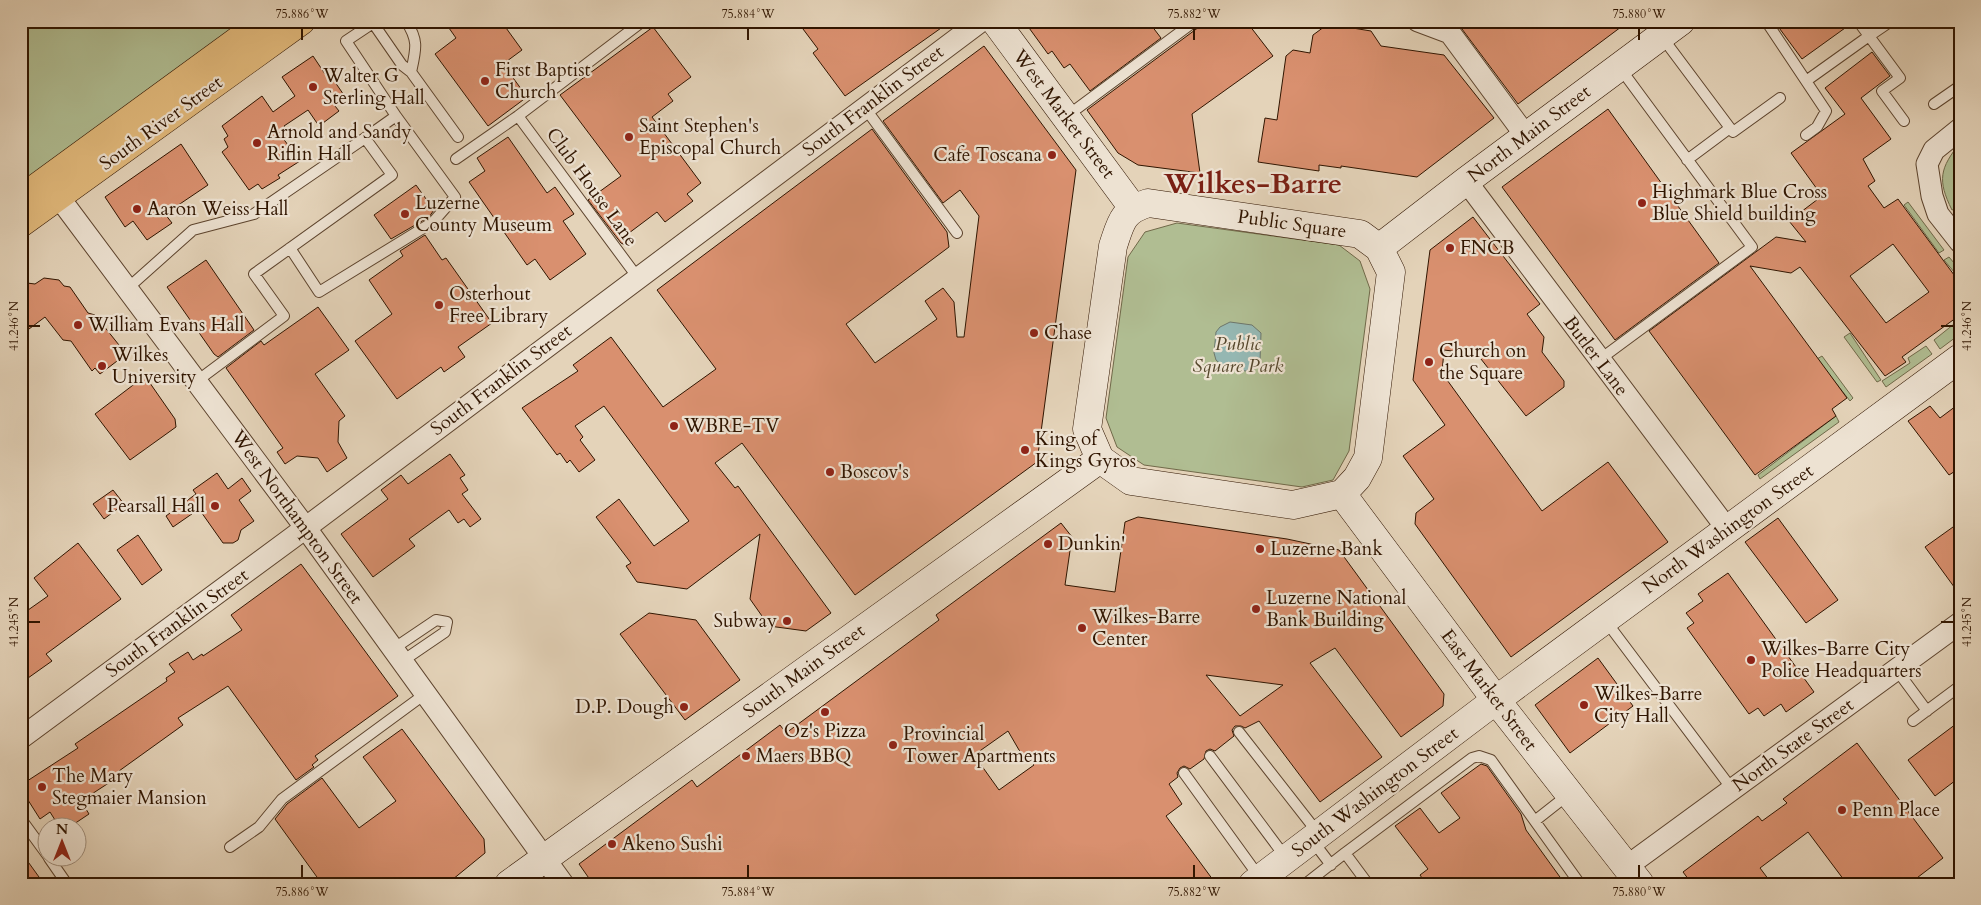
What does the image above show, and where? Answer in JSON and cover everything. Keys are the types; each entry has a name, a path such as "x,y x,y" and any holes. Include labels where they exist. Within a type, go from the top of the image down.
{"main road":[{"name":"South River Street","path":"21,223 52,189 265,21"},
{"name":"South River Street","path":"21,199 52,189 301,21"}],"street":[{"name":"South Franklin Street","path":"21,738 981,21"},
{"name":"West Market Street","path":"994,21 1133,208"},
{"path":"1418,21 1450,33 1526,136"},
{"name":"North Main Street","path":"1379,248 1466,180 1671,28"},
{"path":"1960,129 1934,150 1927,164 1932,196 1938,214 1960,242"},
{"name":"Butler Lane","path":"1466,180 1728,530"},
{"name":"West Northampton Street","path":"52,189 128,288 305,527 563,884"},
{"name":"Public Square","path":"1133,208 1148,203 1360,234 1379,248 1391,272 1368,458 1357,478 1342,494"},
{"path":"1133,208 1122,221 1113,246 1087,428 1100,459 1131,481 1293,505 1342,494"},
{"name":"North Washington Street","path":"1496,700 1960,358"},
{"name":"South Main Street","path":"509,884 1100,459"},
{"name":"East Market Street","path":"1342,494 1496,700 1633,875"},
{"name":"North State Street","path":"1633,875 1732,789 1960,623"},
{"name":"South Washington Street","path":"1256,881 1496,700"}],"lane":[{"path":"406,21 415,35 416,49 411,72"},
{"path":"456,159 518,116 643,21"},
{"path":"1066,117 1195,21"},
{"path":"1766,21 1826,111 1817,127 1806,135"},
{"path":"1858,21 1900,78 1882,91 1904,122"},
{"path":"1806,81 1891,21"},
{"path":"290,248 319,292 433,222 455,197 396,116 346,41 374,22 402,65 411,72 458,137"},
{"path":"1671,28 1733,132 1780,98"},
{"path":"1599,360 1752,247 1619,67"},
{"path":"1934,104 1960,86"},
{"path":"865,108 958,233"},
{"path":"128,288 192,230 254,214 396,116"},
{"name":"Club House Lane","path":"518,116 638,278"},
{"path":"1687,160 1730,128"},
{"path":"197,381 284,316 254,274 392,175 365,138"},
{"path":"436,620 447,622 445,632 397,656 436,620"},
{"path":"1605,620 1732,789"},
{"path":"1896,669 1926,711"},
{"path":"1913,721 1960,686"},
{"path":"230,847 259,827 282,799 426,694"},
{"path":"1239,732 1315,837 1330,865"},
{"path":"1210,756 1286,859"},
{"path":"1308,882 1472,758 1479,756 1491,760 1536,820 1580,884"},
{"path":"1184,773 1256,881"},
{"path":"1536,820 1570,794"},
{"path":"21,819 38,843"},
{"path":"1346,853 1368,884"},
{"path":"56,868 67,884"}],"green space":[{"path":"21,21 254,21 21,193"},
{"path":"1960,143 1960,207 1952,210 1944,190 1943,175 1948,160"},
{"path":"1908,202 1944,250 1939,253 1904,205"},
{"name":"Public Square Park","path":"1177,223 1339,245 1360,261 1370,289 1349,451 1333,480 1302,487 1144,465 1117,447 1106,418 1128,257 1145,232"},
{"path":"1949,257 1960,270 1960,279 1944,260"},
{"path":"1954,324 1958,327 1960,326 1960,334 1940,349 1934,340"},
{"path":"1850,333 1881,380 1877,382 1844,337"},
{"path":"1926,346 1932,354 1886,387 1882,381 1910,363 1908,358"},
{"path":"1822,356 1853,398 1850,401 1817,359"},
{"path":"1836,416 1839,422 1760,479 1758,475"}],"water":[{"path":"1230,322 1252,325 1261,333 1260,361 1257,365 1246,371 1225,368 1216,360 1214,353 1216,332 1220,327"}],"building":[{"name":"First Baptist Church","path":"444,21 501,21 522,50 503,64 527,97 488,126 435,54 456,38"},
{"path":"797,21 951,21 845,96 813,53 818,49"},
{"path":"1024,21 1148,21 1161,38 1090,91 1070,64 1064,68 1052,51 1048,54"},
{"path":"1202,21 1246,21 1273,56 1192,114 1200,173 1138,165 1118,153 1087,110 1199,27"},
{"path":"1456,21 1629,21 1518,104"},
{"path":"1774,21 1851,21 1852,23 1802,59"},
{"path":"1328,24 1371,31 1381,46 1444,55 1494,118 1417,177 1341,166 1341,168 1319,165 1319,171 1258,162 1265,118 1277,120 1286,56 1293,50 1310,53 1313,35"},
{"name":"Saint Stephen's Episcopal Church","path":"653,27 691,77 668,94 673,101 652,117 701,183 687,194 693,201 665,222 657,212 629,233 629,247 621,243 588,200 621,176 560,95"},
{"path":"984,46 1076,170 1037,462 855,595 742,443 715,463 735,488 738,486 831,613 806,631 769,626 750,599 760,534 687,589 637,582 626,566 631,563 596,517 619,499 654,546 689,521 604,406 575,426 583,437 580,440 595,460 579,472 570,460 567,463 560,453 557,455 522,408 578,371 573,365 611,337 663,407 716,369 657,290 872,129 947,232 949,247 846,324 875,363 937,319 925,301 943,288 954,302 957,337 964,337 979,216 960,190 943,203 883,121"},
{"path":"1872,52 1890,76 1861,98 1891,139 1863,159 1875,181 1868,186 1884,208 1898,199 1960,283 1960,315 1902,357 1906,362 1885,376 1800,267 1791,273 1750,266 1847,398 1832,409 1836,416 1755,475 1649,331 1776,237 1806,242 1789,221 1822,196 1791,153 1845,114 1825,88","holes":["1893,244 1929,292 1886,323 1850,276"]},
{"name":"Arnold and Sandy Riflin Hall","path":"313,56 325,74 328,72 346,98 335,106 339,111 319,126 308,110 284,126 285,128 279,133 300,161 278,175 280,178 262,189 258,184 249,190 222,152 228,147 224,139 228,136 222,126 262,96 273,112 295,96 282,77"},
{"path":"1608,109 1719,263 1615,340 1502,187"},
{"path":"508,137 547,193 555,187 574,214 563,221 586,254 550,280 535,259 527,265 469,182 485,171 477,158"},
{"path":"181,144 208,185 165,214 172,223 147,240 133,221 125,227 105,197"},
{"name":"Luzerne County Museum","path":"416,185 434,210 429,217 391,239 374,215"},
{"path":"1473,217 1540,304 1527,314 1544,337 1542,352 1564,381 1564,387 1526,416 1477,354 1444,350 1442,373 1542,511 1608,462 1668,542 1511,657 1415,524 1416,513 1434,499 1403,456 1445,425 1413,380 1430,250"},
{"name":"Osterhout Free Library","path":"425,235 442,260 446,258 492,323 458,347 465,357 444,372 441,367 397,399 355,341 392,314 369,280 403,256 400,251"},
{"path":"206,260 254,330 218,357 167,287"},
{"name":"William Evans Hall","path":"44,278 59,280 64,286 70,287 88,313 95,315 123,350 121,358 100,374 95,368 92,371 71,341 63,340 45,317 21,335 21,287 27,283 35,284"},
{"path":"318,307 349,350 315,374 345,416 339,421 338,442 347,458 327,472 318,458 297,456 285,464 277,452 283,448 226,368 261,341 264,345"},
{"path":"145,376 175,419 176,427 130,460 95,414"},
{"path":"1960,403 1960,468 1949,475 1908,421 1930,406 1940,418"},
{"path":"450,454 465,475 460,478 468,490 462,494 481,519 470,527 464,519 458,523 449,510 409,539 415,546 373,577 341,534 388,499 381,490 401,475 408,484"},
{"name":"Pearsall Hall","path":"217,473 228,489 242,478 251,491 239,500 254,521 241,530 238,540 233,543 223,543 199,509 173,527 166,516 196,494 193,490"},
{"path":"113,490 124,504 104,519 93,504"},
{"path":"1138,517 1287,539 1339,550 1444,694 1443,706 1401,737 1335,648 1310,663 1382,757 1320,802 1259,721 1245,728 1235,726 1232,730 1234,736 1215,751 1210,749 1206,751 1204,759 1190,769 1184,766 1180,768 1177,773 1178,777 1169,784 1182,804 1166,816 1216,884 593,884 579,864 692,780 697,787 780,725 786,733 939,620 936,615 1061,523 1072,537 1065,585 1115,592 1125,522","holes":["1206,675 1283,685 1240,716","1008,731 1019,750 1034,765 999,790 974,755"]},
{"path":"1778,518 1838,600 1806,623 1745,542"},
{"path":"1960,522 1960,595 1925,547"},
{"path":"138,535 162,570 142,585 117,550"},
{"path":"78,543 121,599 46,654 52,661 21,683 21,615 48,596 34,578"},
{"path":"301,564 398,696 315,756 318,760 312,765 314,767 296,780 228,686 178,718 183,725 119,771 121,775 81,801 89,814 83,818 54,818 50,812 39,818 21,789 21,785 78,748 75,744 167,681 166,678 175,672 169,664 188,652 193,660 202,654 203,656 242,630 231,615"},
{"name":"Wilkes-Barre City Police Headquarters","path":"1728,573 1814,692 1786,712 1781,704 1764,716 1758,708 1749,714 1687,628 1694,623 1686,613 1703,601 1698,594"},
{"path":"649,613 696,620 740,680 685,720 620,634"},
{"name":"Wilkes-Barre City Hall","path":"1598,658 1633,706 1570,753 1535,705"},
{"path":"1960,721 1960,777 1935,796 1908,760"},
{"path":"402,729 484,839 485,853 447,884 322,884 275,819 287,804 322,778 359,828 396,801 363,757"},
{"name":"Penn Place","path":"1857,743 1943,858 1909,884 1847,884 1808,832 1760,868 1772,884 1692,884 1683,872 1758,816 1762,821 1787,803 1783,799"},
{"path":"1481,764 1487,766 1521,814 1526,830 1565,884 1426,884 1420,875 1428,869 1395,826 1420,808 1439,833 1460,818 1441,793"},
{"path":"21,852 39,877 29,884 21,884"}],"place":[{"name":"First Baptist Church","path":"485,81"},
{"name":"Walter G Sterling Hall","path":"313,87"},
{"name":"Saint Stephen's Episcopal Church","path":"629,137"},
{"name":"Arnold and Sandy Riflin Hall","path":"257,143"},
{"name":"Cafe Toscana","path":"1052,155"},
{"name":"Highmark Blue Cross Blue Shield building","path":"1642,203"},
{"name":"Aaron Weiss Hall","path":"137,209"},
{"name":"Luzerne County Museum","path":"405,214"},
{"name":"FNCB","path":"1450,248"},
{"name":"Osterhout Free Library","path":"439,305"},
{"name":"William Evans Hall","path":"78,325"},
{"name":"Chase","path":"1034,333"},
{"name":"Church on the Square","path":"1429,362"},
{"name":"Wilkes University","path":"102,366"},
{"name":"WBRE-TV","path":"674,426"},
{"name":"King of Kings Gyros","path":"1025,450"},
{"name":"Boscov's","path":"830,472"},
{"name":"Pearsall Hall","path":"215,506"},
{"name":"Dunkin'","path":"1048,544"},
{"name":"Luzerne Bank","path":"1260,549"},
{"name":"Luzerne National Bank Building","path":"1256,609"},
{"name":"Subway","path":"787,621"},
{"name":"Wilkes-Barre Center","path":"1082,628"},
{"name":"Wilkes-Barre City Police Headquarters","path":"1751,660"},
{"name":"Wilkes-Barre City Hall","path":"1584,705"},
{"name":"D.P. Dough","path":"684,707"},
{"name":"Oz's Pizza","path":"825,712"},
{"name":"Provincial Tower Apartments","path":"893,745"},
{"name":"Maers BBQ","path":"746,756"},
{"name":"The Mary Stegmaier Mansion","path":"42,787"},
{"name":"Penn Place","path":"1842,810"},
{"name":"Akeno Sushi","path":"612,844"}],"district":[{"name":"Wilkes-Barre","path":"1253,184"}]}
